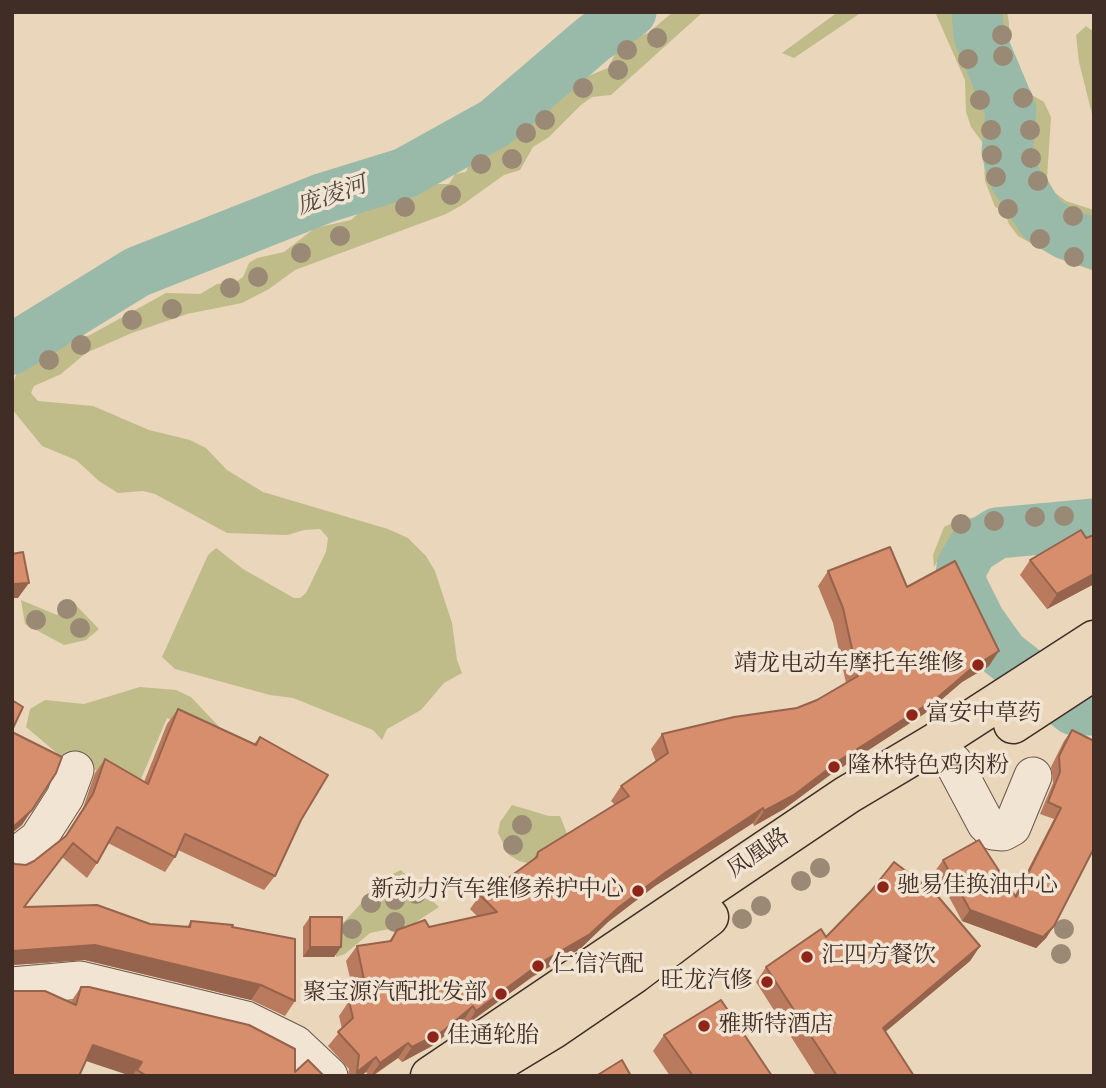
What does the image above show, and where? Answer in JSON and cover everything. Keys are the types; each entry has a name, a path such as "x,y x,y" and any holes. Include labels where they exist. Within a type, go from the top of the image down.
{"main road":[{"name":"凤凰路","path":"430,1076 847,795 1011,710 1086,661"},
{"name":"凤凰路","path":"476,1076 573,1016 703,920 862,814 953,762 1011,710"}],"lane":[{"path":"953,762 986,824 993,831 1003,832 1012,827 1033,776"},
{"path":"12,859 38,839 65,797 75,770"},
{"path":"12,986 80,980 246,1020 295,1044 329,1076"}],"shaded area":[{"path":"673,12 703,12 611,95 592,97 581,105 549,137 533,147 520,170 504,175 462,205 446,214 295,270 269,289 242,303 187,314 132,333 86,353 61,374 34,386 31,393 38,401 93,406 149,430 190,440 206,448 227,470 263,492 388,529 408,538 426,556 435,571 452,623 457,660 462,673 444,683 421,710 387,729 382,740 373,730 293,698 270,695 175,669 162,657 208,555 216,548 243,569 294,598 300,598 306,593 326,552 328,538 320,529 287,535 227,533 155,494 143,491 118,493 99,481 76,460 42,446 12,409 12,387 18,369 24,362 39,357 42,351 90,335 166,293 200,294 217,284 236,282 243,277 249,263 257,258 284,252 315,228 351,220 376,197 383,198 400,189 418,191 427,184 449,184 455,174 466,172 472,155 497,150 507,144 515,128 541,110 568,84 608,68 620,44 648,33"},
{"path":"838,12 862,12 794,58 782,53"},
{"path":"935,12 964,12 969,41 993,97 1005,186 1012,200 1035,227 1049,237 1094,254 1094,271 1055,257 1018,236 1004,211 995,207 985,181 983,143 971,127 966,112 965,80"},
{"path":"995,12 1007,12 1009,77 1018,87 1044,102 1051,117 1047,178 1054,192 1066,201 1094,210 1094,232 1072,228 1057,220 1041,204 1022,152 1020,113 1001,66"},
{"path":"1086,26 1094,32 1094,122 1079,62 1076,35"},
{"path":"1094,505 1094,518 994,524 955,532 934,567 933,555 944,527 961,519"},
{"path":"70,599 99,629 86,640 64,645 25,624 21,600 57,615"},
{"path":"140,687 176,690 191,697 225,733 228,745 167,718 135,793 87,765 71,765 26,727 30,709 45,700 84,704"},
{"path":"512,805 549,816 560,816 568,836 539,857 527,863 519,861 509,855 498,833 500,822"},
{"path":"401,870 439,907 413,924 370,933 345,954 336,957 336,925 344,922 384,878"}],"building":[{"path":"1081,530 1086,538 1094,535 1094,574 1057,594 1030,560"},
{"path":"890,547 907,587 955,561 999,651 972,668 937,698 840,760 794,795 764,811 763,808 666,872 619,907 590,934 542,962 476,1011 473,1006 442,1032 412,1047 408,1043 380,1063 376,1057 357,1072 359,1055 338,1032 353,1018 349,1001 367,994 357,946 391,941 397,930 425,920 429,927 497,912 480,895 537,857 538,852 629,796 621,786 668,753 662,734 734,717 797,708 817,700 858,676 843,608 828,571"},
{"path":"23,552 29,583 12,584 12,554"},
{"path":"12,700 23,707 12,730"},
{"path":"178,709 256,745 260,737 328,775 301,820 275,876 185,834 175,857 117,827 97,863 73,843 24,907 97,905 150,924 190,927 191,921 233,925 232,927 295,939 295,1001 261,985 95,945 12,951 12,862 26,865 66,836 93,794 105,759 148,784"},
{"path":"1072,730 1094,741 1094,848 1054,926 1043,937 970,910 943,860 979,840 1016,897 1061,808 1048,802 1060,772 1059,756"},
{"path":"12,732 62,757 56,773 32,810 12,828"},
{"path":"894,862 935,893 980,946 883,1028 914,1076 837,1076 766,967 821,929 826,937 871,891"},
{"path":"310,917 342,917 341,947 310,947"},
{"path":"81,987 249,1025 295,1049 295,1072 308,1060 324,1076 147,1076 137,1070 142,1062 93,1045 79,1076 12,1076 12,989 45,991 76,1005"},
{"path":"721,1000 772,1076 693,1076 664,1035"},
{"path":"622,1060 631,1076 596,1076"}],"waterway":[{"name":"庞凌河","path":"12,349 137,272 324,198 405,173 495,123 593,39 631,12"},
{"path":"977,12 979,35 1011,111 1007,152 1015,178 1042,219 1066,234 1094,243"},
{"path":"1094,524 997,533 972,549 962,567 960,582 980,622 1003,654 1074,710 1094,710"}],"place":[{"name":"靖龙电动车摩托车维修","path":"978,665"},
{"name":"富安中草药","path":"912,715"},
{"name":"隆林特色鸡肉粉","path":"834,767"},
{"name":"驰易佳换油中心","path":"883,887"},
{"name":"新动力汽车维修养护中心","path":"638,891"},
{"name":"汇四方餐饮","path":"807,957"},
{"name":"仁信汽配","path":"538,966"},
{"name":"旺龙汽修","path":"767,982"},
{"name":"聚宝源汽配批发部","path":"501,994"},
{"name":"雅斯特酒店","path":"704,1026"},
{"name":"佳通轮胎","path":"433,1037"}]}
